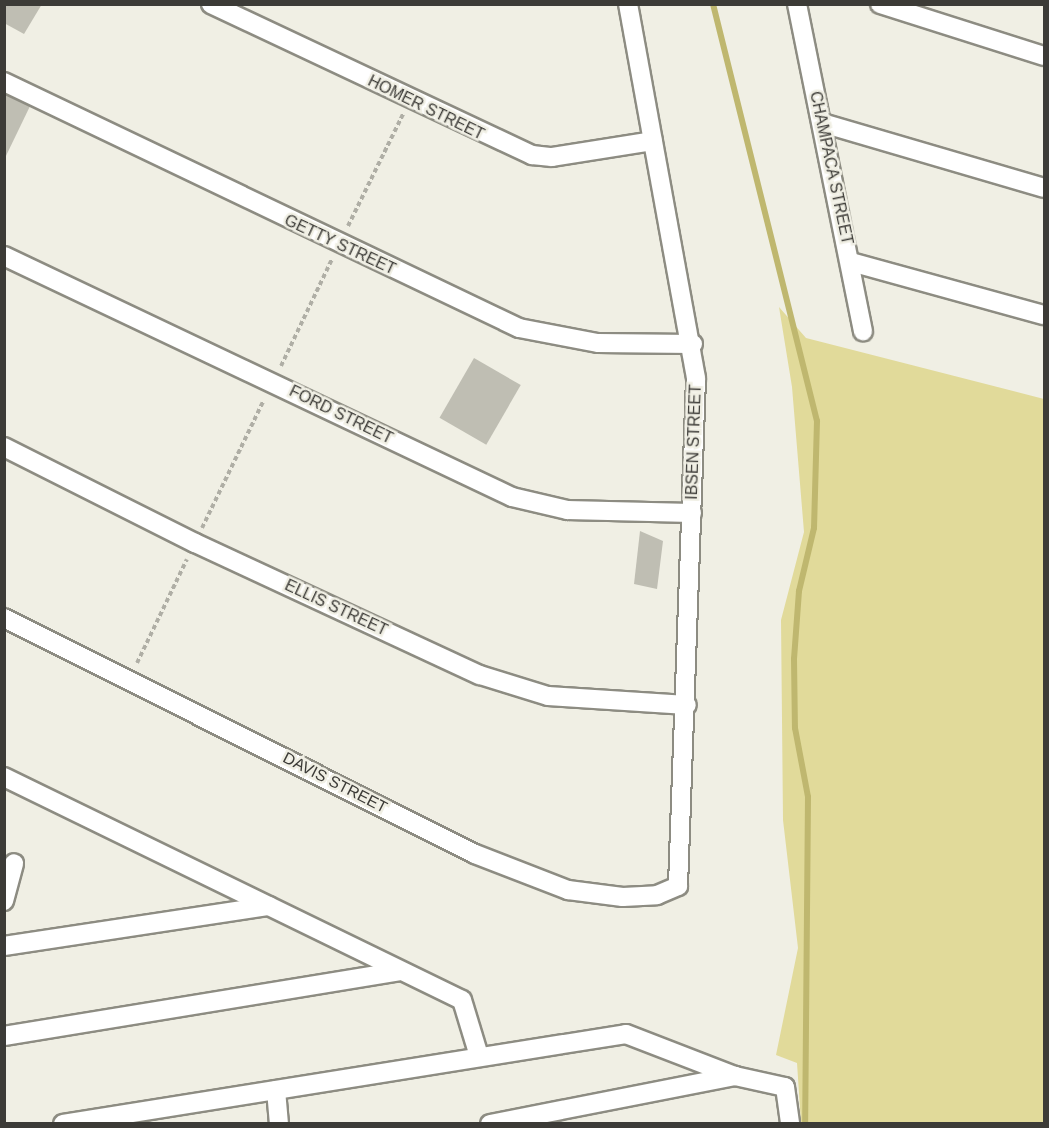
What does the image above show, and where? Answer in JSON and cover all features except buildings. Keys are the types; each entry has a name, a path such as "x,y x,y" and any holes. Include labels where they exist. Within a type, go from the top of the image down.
{"street":[{"name":"HOMER STREET","path":"211,4 532,155 552,157 653,141"},
{"name":"IBSEN STREET","path":"628,4 693,344 696,378 687,705 678,886"},
{"name":"CHAMPACA STREET","path":"797,4 851,262 863,331"},
{"path":"880,4 917,10 1044,56"},
{"name":"GETTY STREET","path":"4,82 519,328 598,344 693,344"},
{"path":"822,123 1044,188"},
{"name":"FORD STREET","path":"4,256 512,497 567,510 692,513"},
{"path":"851,262 1044,315"},
{"name":"ELLIS STREET","path":"4,447 195,543 480,675 548,696 687,705"},
{"name":"DAVIS STREET","path":"4,618 475,854 567,890 623,897 657,895 678,886"},
{"path":"4,777 462,1000 479,1056"},
{"path":"4,901 14,863"},
{"path":"4,946 269,906"},
{"path":"4,1036 399,971"},
{"path":"63,1124 627,1034 735,1076 785,1087 790,1124"},
{"path":"490,1124 735,1076"},
{"path":"276,1090 279,1124"}],"shaded area":[{"path":"779,307 806,338 1044,399 1044,1123 801,1123 797,1063 776,1055 798,948 783,820 781,620 804,532 792,387"}],"waterway":[{"path":"713,4 817,421 814,528 799,591 794,659 795,728 808,797 805,1124"}]}
